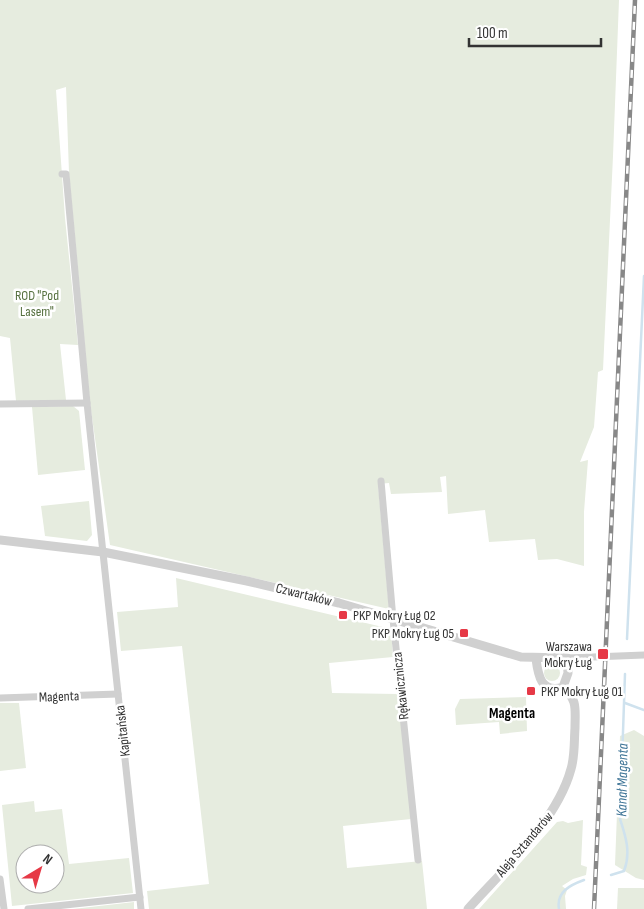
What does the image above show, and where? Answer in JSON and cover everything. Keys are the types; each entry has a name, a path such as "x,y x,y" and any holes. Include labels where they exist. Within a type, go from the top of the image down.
{"street":[{"name":"Kapitańska","path":"62,174 66,174 86,403 141,909"},
{"path":"0,404 86,403"},
{"name":"Rękawicznicza","path":"381,481 418,860"},
{"name":"Czwartaków","path":"0,540 103,552 256,583 309,595 521,657 536,659 644,655"},
{"path":"536,659 539,677 545,685 556,689 563,687 568,673 567,658"},
{"name":"Aleja Sztandarów","path":"468,909 541,827 563,791 573,761 576,705 572,695 563,687"},
{"name":"Magenta","path":"0,698 118,694"},
{"path":"0,879 4,909"},
{"path":"28,909 140,896"}],"green space":[{"name":"ROD \"Pod Lasem\"","path":"0,0 619,0 603,370 598,372 594,427 580,462 588,460 584,512 584,566 557,559 538,560 535,539 489,542 485,510 448,514 446,476 440,477 442,492 391,494 389,483 378,484 389,609 110,545 90,403 69,173 66,87 56,90 65,218 78,345 60,344 66,400 16,401 10,338 0,336"},
{"path":"73,406 79,411 85,470 38,475 32,407"},
{"path":"89,501 92,535 87,541 45,536 41,506"},
{"path":"176,578 391,629 393,657 329,663 332,693 398,694 411,819 343,826 347,868 422,861 427,909 149,909 147,891 209,884 182,646 121,651 117,612 178,607"},
{"path":"549,665 555,665 560,670 558,679 549,681 544,676 544,670"},
{"path":"526,697 527,731 500,734 499,722 456,725 455,709 460,699"},
{"path":"0,703 19,703 26,768 0,771"},
{"path":"634,730 644,736 644,880 636,878 615,865 620,736"},
{"path":"34,801 35,812 62,809 69,864 129,858 133,893 12,906 2,805"},
{"path":"583,820 581,865 587,867 586,875 573,879 562,886 567,890 565,896 566,909 479,909 557,822 563,821 568,823"},
{"path":"618,888 644,888 644,909 617,909"},
{"path":"134,902 134,909 73,909"}],"waterway":[{"name":"Kanał Magenta","path":"627,639 644,276"},
{"name":"Kanał Magenta","path":"611,875 624,871 627,858 626,839 620,819 625,674"},
{"path":"625,703 644,710"},
{"name":"Kanał Magenta","path":"559,909 560,898 565,890 584,880"}],"railway":[{"path":"594,909 635,0"}],"place":[{"name":"PKP Mokry Ług 02","path":"343,615"},
{"name":"PKP Mokry Ług 05","path":"464,633"},
{"name":"Warszawa Mokry Ług","path":"603,654"},
{"name":"PKP Mokry Ług 01","path":"531,691"}],"district":[{"name":"Magenta","path":"512,713"}]}
